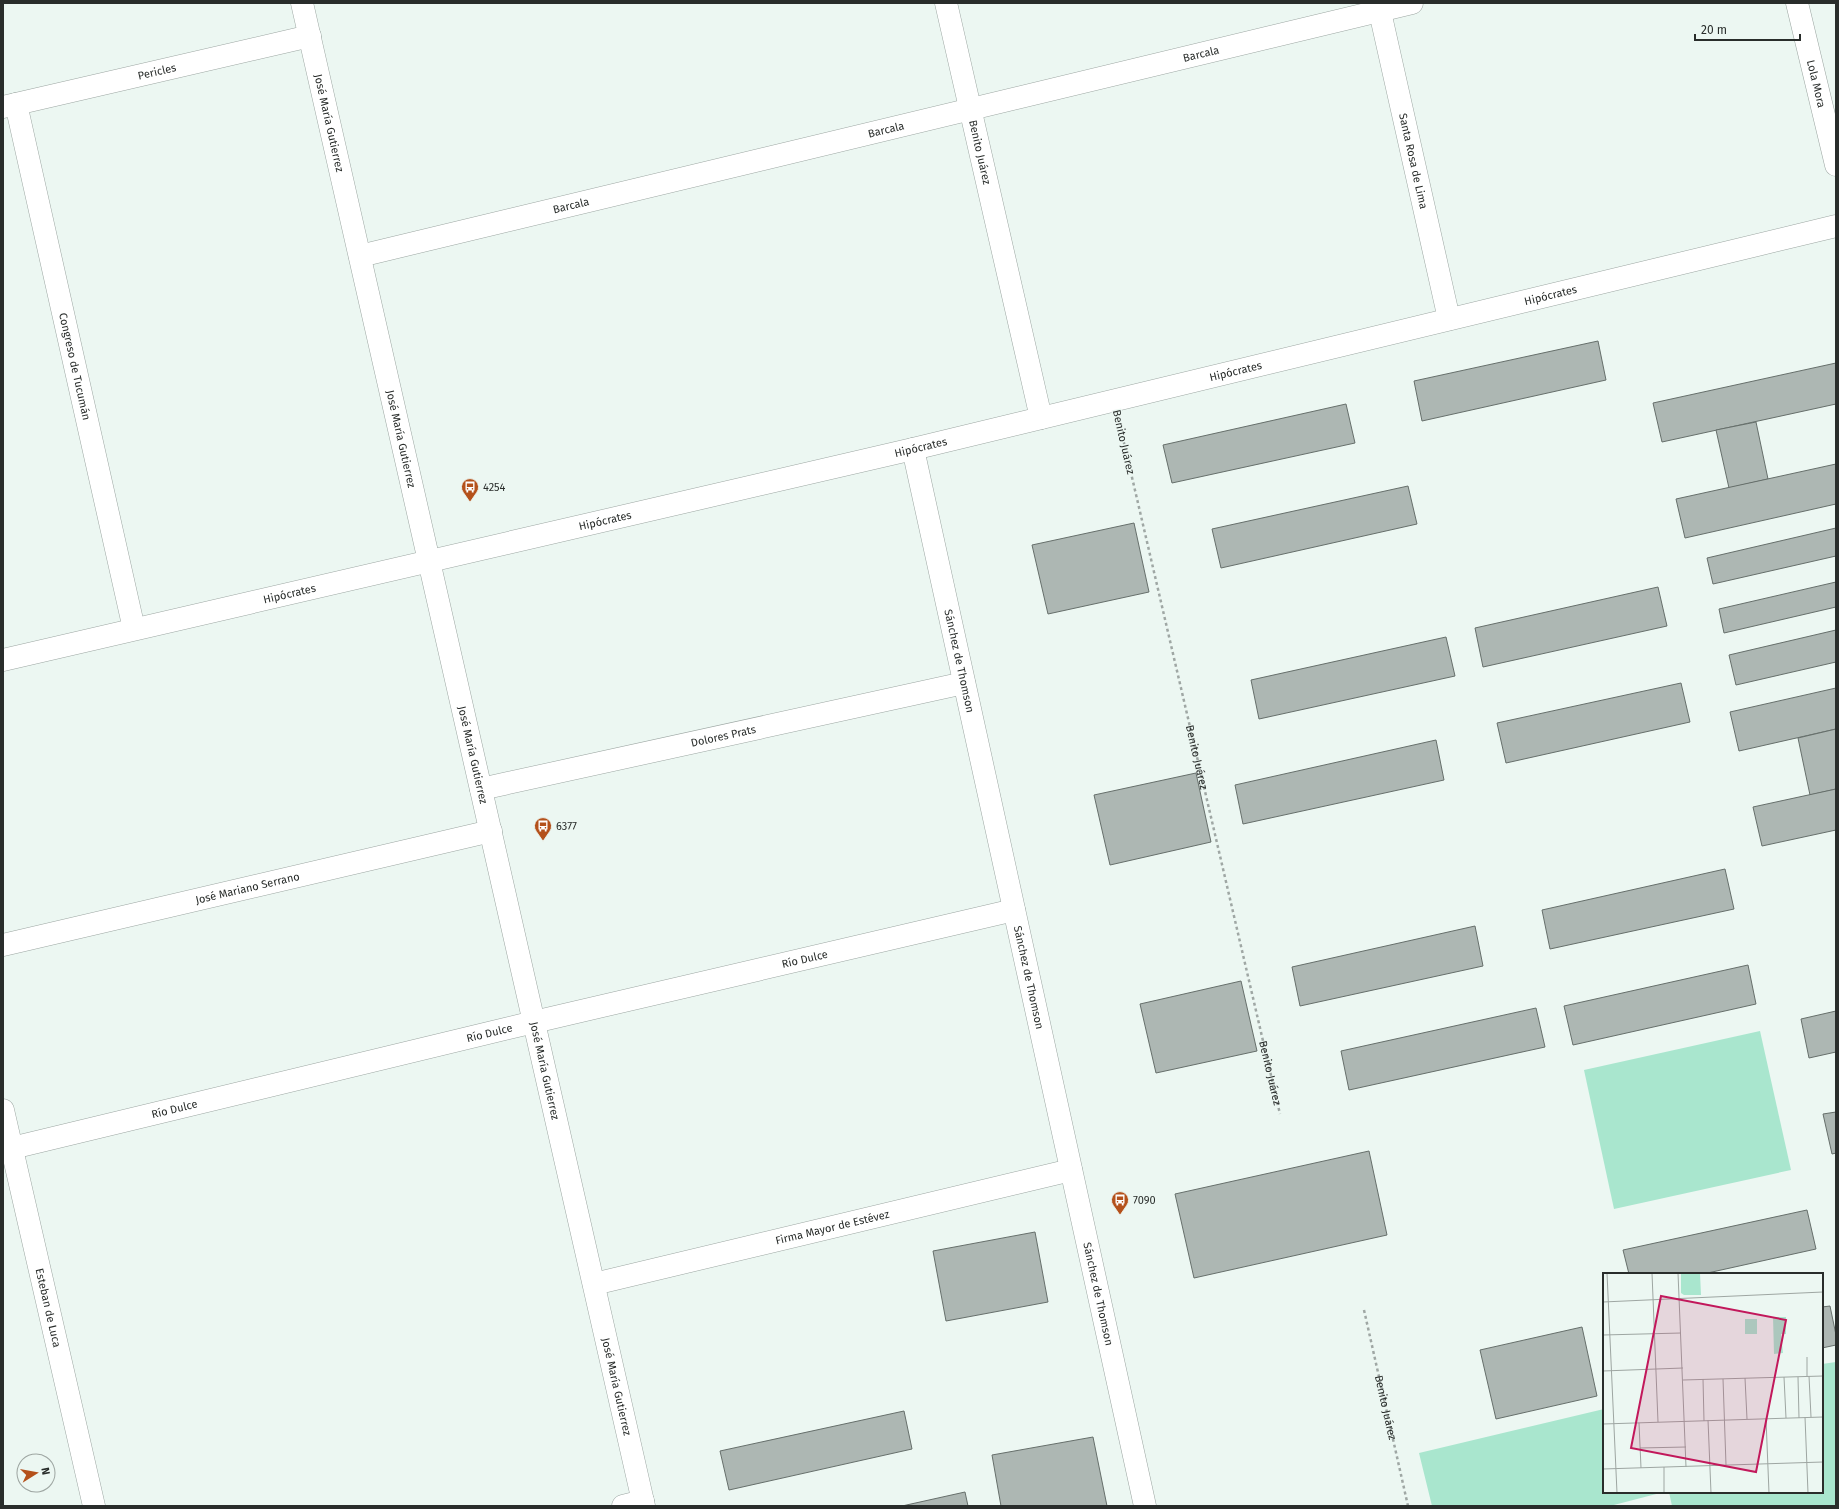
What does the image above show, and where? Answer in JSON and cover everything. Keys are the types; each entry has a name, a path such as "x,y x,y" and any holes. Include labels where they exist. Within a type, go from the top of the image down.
{"street":[{"name":"José María Gutierrez","path":"302,3 594,1284 637,1504"},
{"name":"Benito Juárez","path":"946,3 1041,418"},
{"name":"Barcala","path":"360,256 970,109 1379,7 1412,3"},
{"name":"Lola Mora","path":"1798,3 1836,165"},
{"name":"Santa Rosa de Lima","path":"1379,7 1449,319"},
{"name":"Pericles","path":"9,106 310,36"},
{"name":"Congreso de Tucumán","path":"9,106 134,629"},
{"name":"Hipócrates","path":"3,660 913,449 1836,226"},
{"name":"Sánchez de Thomson","path":"913,449 1145,1506"},
{"name":"Dolores Prats","path":"481,789 964,682"},
{"name":"José Mariano Serrano","path":"3,945 491,831"},
{"name":"Río Dulce","path":"12,1148 534,1022 1014,910"},
{"name":"Esteban de Luca","path":"3,1110 94,1506"},
{"name":"Firma Mayor de Estévez","path":"594,1284 1071,1170"}],"path":[{"name":"Benito Juárez","path":"1115,400 1280,1114"},
{"name":"Benito Juárez","path":"1364,1310 1408,1506"}],"green space":[{"path":"1760,1031 1791,1170 1614,1209 1584,1070"},
{"path":"1836,1362 1836,1506 1672,1506 1669,1493 1823,1493 1823,1364"},
{"path":"1603,1409 1603,1493 1660,1493 1610,1506 1432,1506 1419,1453"}],"building":[{"path":"1598,341 1606,380 1422,421 1414,381"},
{"path":"1836,363 1836,404 1662,442 1653,403"},
{"path":"1346,404 1355,443 1172,483 1163,445"},
{"path":"1756,422 1768,479 1729,488 1716,430"},
{"path":"1836,464 1836,504 1685,538 1676,499"},
{"path":"1408,486 1417,524 1221,568 1212,529"},
{"path":"1134,523 1149,592 1048,614 1032,545"},
{"path":"1836,528 1836,556 1713,584 1707,558"},
{"path":"1836,582 1836,607 1724,633 1719,609"},
{"path":"1658,587 1667,626 1483,667 1475,628"},
{"path":"1836,630 1836,662 1736,685 1729,655"},
{"path":"1446,637 1455,676 1259,719 1251,680"},
{"path":"1681,683 1690,722 1506,763 1497,723"},
{"path":"1836,688 1836,729 1739,751 1730,712"},
{"path":"1836,729 1836,789 1810,795 1798,738"},
{"path":"1436,740 1444,780 1243,824 1235,785"},
{"path":"1196,773 1211,842 1110,865 1094,795"},
{"path":"1836,789 1836,830 1762,846 1753,807"},
{"path":"1725,869 1734,909 1550,949 1542,910"},
{"path":"1475,926 1483,966 1300,1006 1292,967"},
{"path":"1748,965 1756,1004 1573,1045 1564,1006"},
{"path":"1241,981 1257,1051 1156,1073 1140,1004"},
{"path":"1536,1008 1545,1047 1349,1090 1341,1051"},
{"path":"1836,1011 1836,1052 1809,1058 1801,1019"},
{"path":"1836,1112 1836,1153 1832,1154 1823,1114"},
{"path":"1369,1151 1387,1235 1194,1278 1175,1194"},
{"path":"1807,1210 1816,1249 1708,1273 1629,1273 1623,1250"},
{"path":"1035,1232 1048,1302 946,1321 933,1251"},
{"path":"1830,1306 1836,1335 1836,1345 1823,1348 1823,1307"},
{"path":"1582,1327 1597,1396 1496,1419 1480,1350"},
{"path":"904,1411 912,1449 729,1490 720,1451"},
{"path":"1093,1437 1107,1506 1001,1506 992,1455"},
{"path":"965,1492 968,1506 902,1506"}],"place":[{"name":"4254","path":"470,502"},
{"name":"6377","path":"543,841"},
{"name":"7090","path":"1120,1215"}]}
